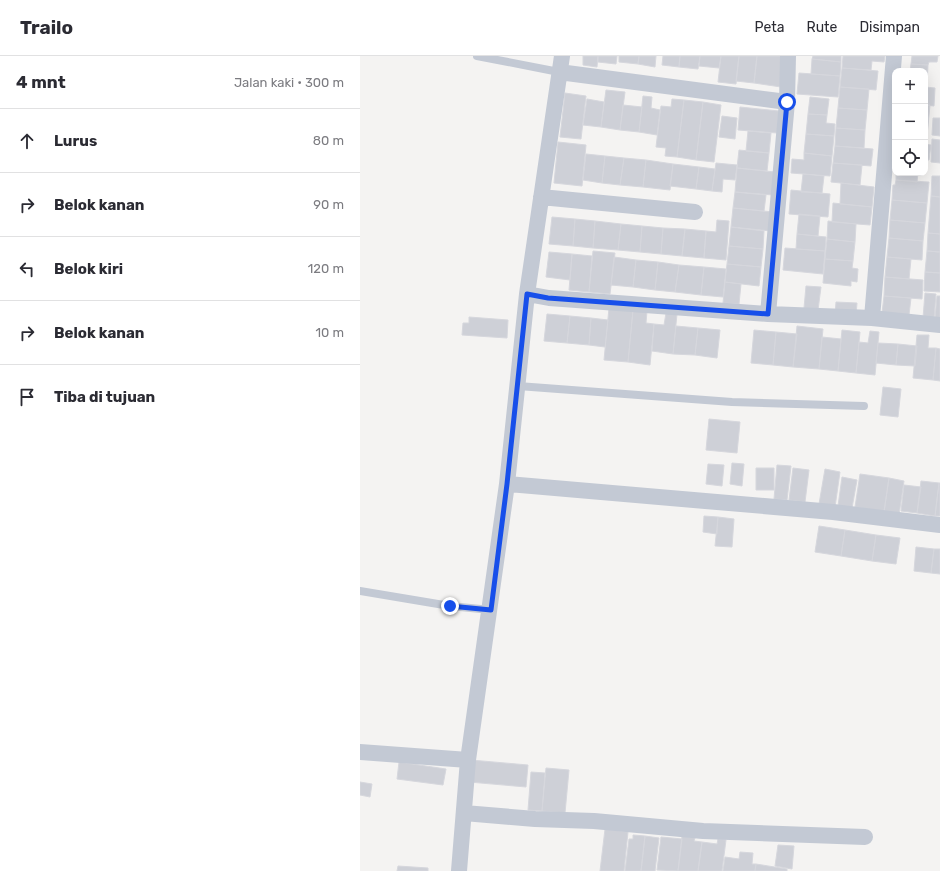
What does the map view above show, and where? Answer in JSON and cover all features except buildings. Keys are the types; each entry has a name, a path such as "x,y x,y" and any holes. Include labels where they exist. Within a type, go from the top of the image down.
{"street":[{"path":"459,871 468,760 491,610 507,484 527,294 562,56"},
{"path":"768,314 787,102 788,56"},
{"path":"872,318 894,56"},
{"path":"559,72 787,102"},
{"path":"541,197 694,212"},
{"path":"527,294 548,298 768,314 872,318 940,325"},
{"path":"507,484 833,512 940,524"},
{"path":"360,752 468,760"},
{"path":"464,813 536,819 594,821 703,831 865,837"}],"lane":[{"path":"477,56 559,72"},
{"path":"518,386 732,402 864,406"},
{"path":"360,591 450,606 491,610"}],"route":[{"path":"450,606 491,610 507,484 527,294 548,298 768,314 787,102"}]}
